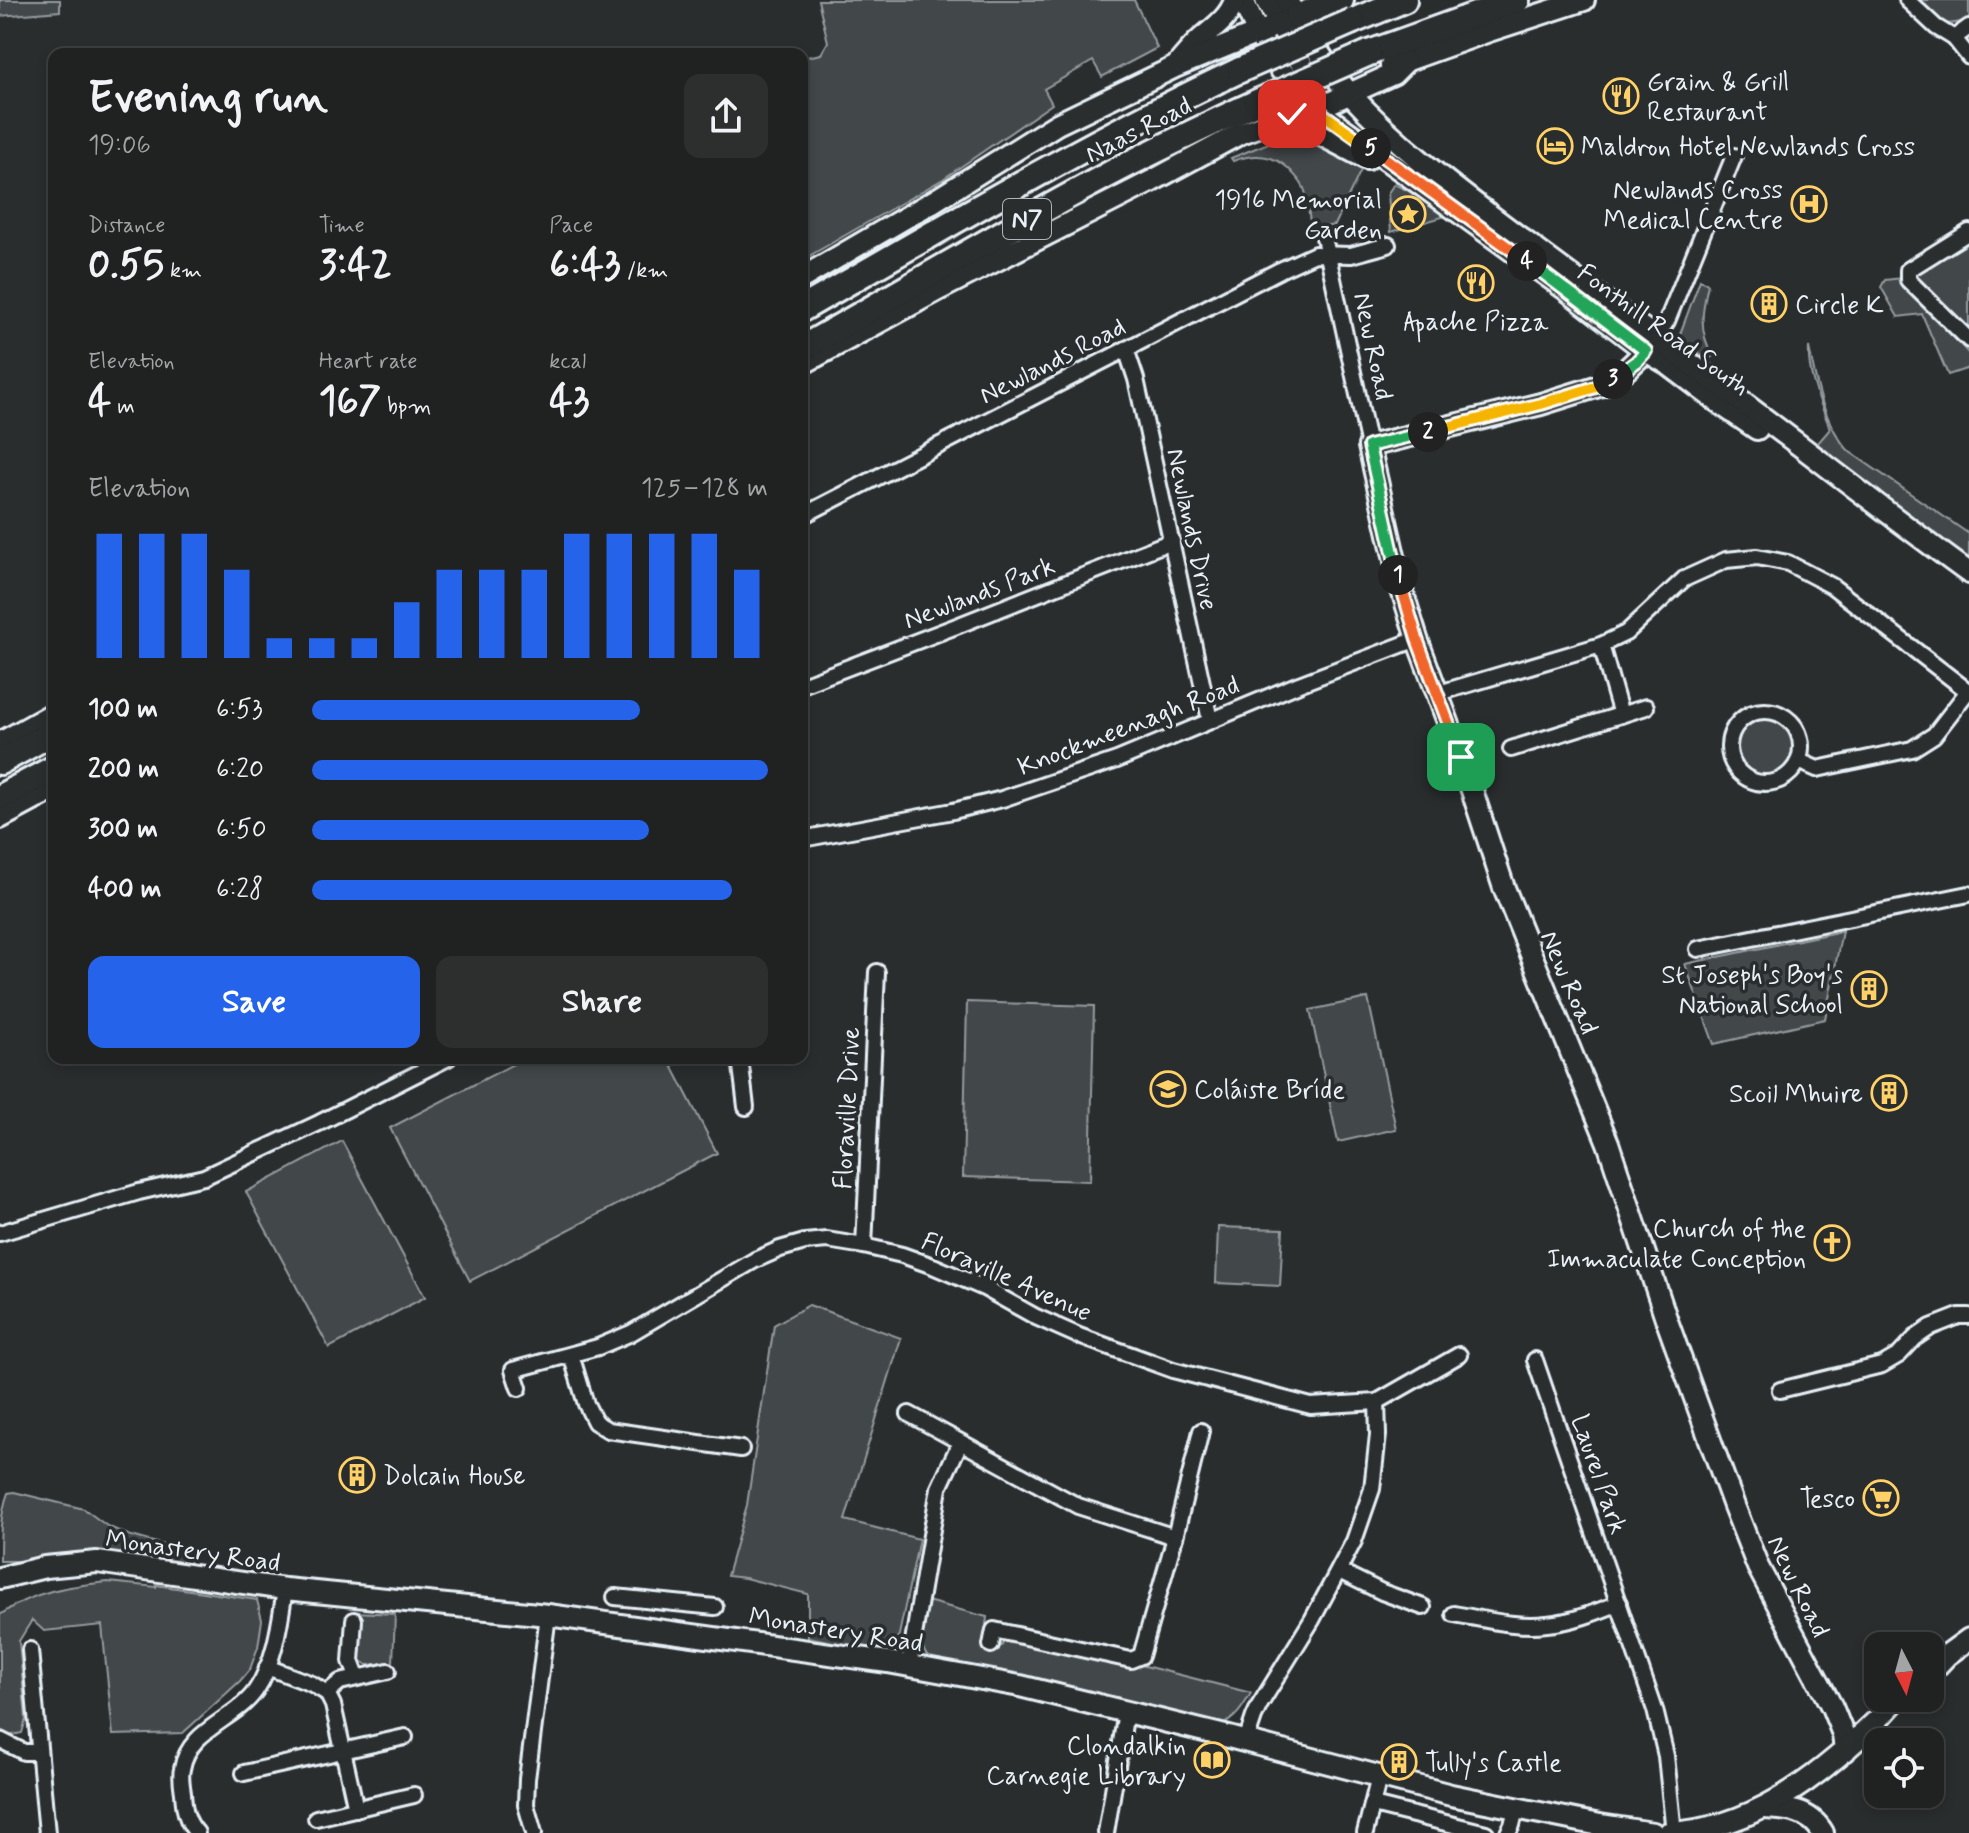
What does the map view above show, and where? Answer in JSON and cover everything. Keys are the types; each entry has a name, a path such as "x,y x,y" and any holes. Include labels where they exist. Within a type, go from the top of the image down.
{"highway":[{"name":"Naas Road","path":"808,306 1104,138 1240,70 1338,6 1404,0"},
{"name":"Naas Road","path":"808,345 1103,177 1164,146 1264,111 1369,53 1517,0"},
{"path":"1288,14 1338,6"},
{"path":"0,762 48,735"},
{"path":"0,797 48,771"}],"street":[{"path":"1175,67 1232,10 1235,0"},
{"name":"Fonthill Road South","path":"1243,0 1277,67 1305,102 1568,291 1651,345"},
{"path":"1266,0 1288,14 1312,86 1305,102"},
{"path":"1346,89 1377,71 1584,0"},
{"path":"1907,0 1936,27 1954,38 1969,57"},
{"path":"808,274 1057,124 1175,67 1258,34 1288,14"},
{"name":"Fonthill Road South","path":"1288,14 1346,89 1378,122 1422,162 1651,345 1668,364 1833,481 1868,499 1969,573"},
{"path":"1954,38 1969,27"},
{"path":"1346,89 1393,74 1405,62"},
{"path":"1378,122 1373,102 1379,80"},
{"name":"Naas Road","path":"808,361 1241,133 1264,111 1346,89"},
{"path":"1264,111 1415,181"},
{"path":"1369,446 1541,404 1602,385 1627,369 1651,345 1671,311 1734,156"},
{"path":"1969,232 1908,270 1908,280 1969,340"},
{"name":"New Road","path":"1324,237 1401,587 1504,888 1608,1143 1663,1310 1758,1567 1832,1707 1843,1734 1855,1742"},
{"name":"Newlands Road","path":"808,513 1280,270 1315,254 1351,255 1388,245"},
{"name":"Newlands Drive","path":"1126,349 1136,379 1210,720"},
{"name":"Newlands Park","path":"808,683 1172,541"},
{"path":"1439,693 1601,645 1626,633 1684,579 1726,560 1757,557 1788,563 1832,586 1968,692 1934,735 1912,749 1817,769 1799,761"},
{"name":"Knockmeenagh Road","path":"808,838 1002,799 1117,760 1417,639"},
{"path":"1601,645 1621,715"},
{"path":"1511,749 1646,707"},
{"path":"1759,712 1770,712 1780,715 1796,729 1801,749 1799,761 1784,778 1761,783 1741,774 1734,765 1729,742 1739,722 1759,712"},
{"path":"0,743 48,716"},
{"path":"0,818 48,792"},
{"path":"1698,949 1969,894"},
{"name":"Floraville Drive","path":"864,1246 877,972"},
{"path":"0,1233 139,1192 204,1177 333,1117 436,1064"},
{"path":"741,1064 746,1107"},
{"name":"Floraville Avenue","path":"519,1388 513,1370 598,1347 631,1333 755,1260 805,1242 827,1240 902,1255 933,1266 984,1288 1064,1330 1173,1370 1311,1406 1377,1402 1459,1355"},
{"path":"1780,1390 1882,1365 1899,1355 1931,1327 1959,1316 1969,1316"},
{"path":"571,1355 595,1422 608,1430 741,1449"},
{"name":"Laurel Park","path":"1535,1360 1655,1710 1666,1756 1674,1833"},
{"path":"1246,1741 1259,1706 1312,1620 1354,1541 1372,1489 1378,1435 1377,1402"},
{"path":"909,1414 1078,1506 1175,1537"},
{"path":"991,1645 994,1630 1131,1660 1141,1656 1201,1431"},
{"path":"909,1665 939,1488 960,1443"},
{"name":"Monastery Road","path":"0,1578 45,1567 97,1562 285,1589 675,1631 909,1665 1020,1686 1451,1795 1612,1828 1653,1833"},
{"path":"1339,1571 1423,1607"},
{"path":"197,1833 184,1812 182,1768 198,1737 234,1714 258,1688 273,1652 285,1589"},
{"path":"615,1597 715,1607"},
{"path":"1454,1614 1498,1622 1546,1625 1568,1621 1619,1603"},
{"path":"675,1631 679,1604"},
{"path":"534,1833 526,1805 527,1779 548,1615"},
{"path":"354,1620 351,1661 357,1677"},
{"path":"1944,1658 1969,1639"},
{"path":"30,1650 47,1833"},
{"path":"267,1667 327,1693 333,1705 356,1809"},
{"path":"327,1693 340,1682 388,1671"},
{"path":"1106,1833 1126,1712"},
{"path":"1668,1833 1718,1824 1764,1808 1800,1786 1855,1742 1884,1712"},
{"path":"244,1773 405,1737"},
{"path":"0,1740 24,1752 39,1752"},
{"path":"1365,1833 1379,1777"},
{"path":"1800,1786 1798,1794 1802,1812"},
{"path":"316,1818 414,1795"},
{"path":"1373,1805 1486,1833"},
{"path":"1764,1808 1802,1812 1823,1833"},
{"path":"1508,1833 1516,1809"}],"shaded area":[{"path":"0,0 60,0 60,11 0,16"},
{"path":"818,0 1134,0 1157,48 1102,77 1093,61 1044,89 1052,104 943,179 808,257 808,57 821,54 828,42"},
{"path":"1912,0 1969,0 1969,19 1951,24 1938,21"},
{"path":"1298,139 1323,147 1361,170 1335,225 1311,229 1304,188 1278,161 1264,156 1233,161 1231,158 1276,140"},
{"path":"1394,184 1446,216 1391,232 1388,193"},
{"path":"1969,240 1969,334 1917,284 1917,273"},
{"path":"1902,278 1969,354 1969,368 1948,375 1922,314 1898,317 1881,287 1885,280"},
{"path":"1700,280 1708,284 1703,321 1705,338 1713,356 1708,360 1679,337"},
{"path":"1809,347 1822,403 1841,441 1850,452 1969,534 1969,560 1817,444 1830,429 1812,378"},
{"path":"1766,719 1786,727 1794,747 1786,767 1766,775 1746,767 1738,747 1746,727"},
{"path":"1842,931 1825,1019 1714,1044 1685,964"},
{"path":"1368,998 1396,1129 1338,1142 1310,1010"},
{"path":"967,1002 1094,1006 1090,1181 963,1177"},
{"path":"513,1064 671,1064 717,1153 470,1281 390,1128"},
{"path":"342,1141 425,1297 329,1348 246,1192"},
{"path":"1218,1227 1283,1229 1280,1286 1216,1283"},
{"path":"809,1305 901,1338 845,1520 919,1539 899,1635 893,1645 878,1651 808,1637 808,1594 727,1576 747,1505 774,1325"},
{"path":"8,1493 84,1509 107,1526 128,1535 191,1550 189,1569 60,1557 0,1561 3,1509"},
{"path":"108,1582 156,1585 257,1600 262,1620 258,1647 250,1669 183,1733 113,1735 102,1625 44,1631 32,1620 19,1641 26,1719 22,1733 8,1736 0,1732 0,1615 38,1595"},
{"path":"927,1601 987,1617 984,1641 1002,1646 1005,1638 1137,1664 1251,1693 1235,1716 1220,1726 993,1671 930,1659 921,1640"},
{"path":"354,1612 395,1614 393,1662 368,1665 359,1660 361,1617"}],"place":[{"name":"Grain & Grill Restaurant","path":"1621,96"},
{"name":"Maldron Hotel Newlands Cross","path":"1555,146"},
{"name":"Newlands Cross Medical Centre","path":"1809,204"},
{"name":"1916 Memorial Garden","path":"1408,214"},
{"name":"Apache Pizza","path":"1476,283"},
{"name":"Circle K","path":"1769,304"},
{"name":"St Joseph's Boy's National School","path":"1869,989"},
{"name":"Coláiste Bríde","path":"1168,1089"},
{"name":"Scoil Mhuire","path":"1889,1093"},
{"name":"Church of the Immaculate Conception","path":"1832,1243"},
{"name":"Dolcain House","path":"357,1475"},
{"name":"Tesco","path":"1881,1498"},
{"name":"Clondalkin Carnegie Library","path":"1212,1760"},
{"name":"Tully's Castle","path":"1399,1762"}],"route":[{"path":"1292,114 1316,109 1646,351 1627,369 1602,385 1541,404 1369,446 1401,587 1461,757"}]}
